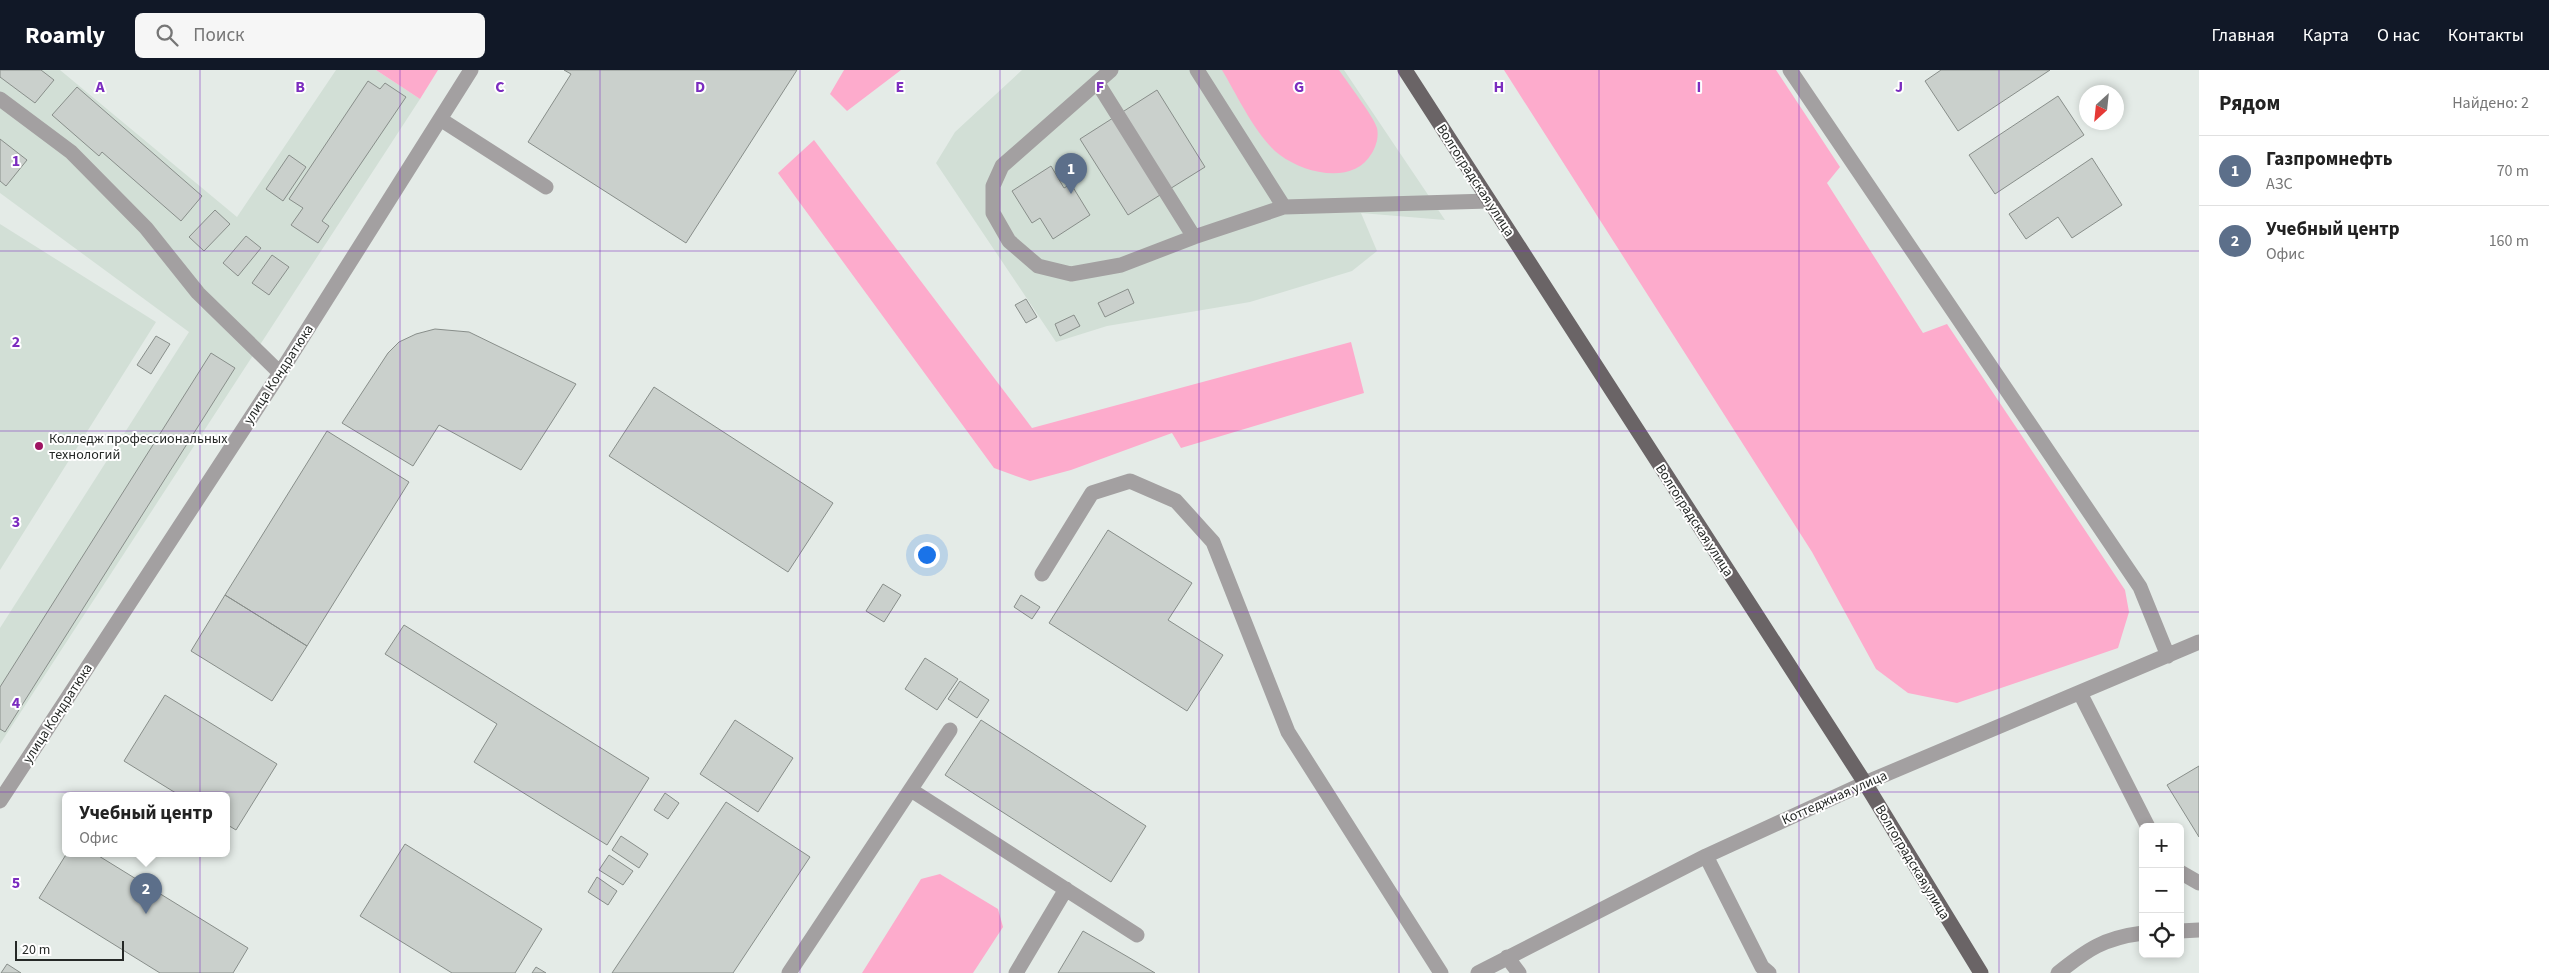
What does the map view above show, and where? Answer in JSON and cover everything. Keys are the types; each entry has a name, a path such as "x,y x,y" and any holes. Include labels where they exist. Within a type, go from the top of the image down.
{"main road":[{"name":"Волгоградская улица","path":"1405,70 1864,783 1981,973"}],"street":[{"name":"улица Кондратюка","path":"0,801 280,373 471,70"},
{"path":"1111,70 1002,166 993,186 993,213 1009,242 1038,266 1070,274 1121,265 1194,237 1284,207 1490,202"},
{"path":"1197,70 1284,207"},
{"path":"1790,70 2140,587 2168,656"},
{"path":"1097,82 1194,237"},
{"path":"0,99 70,152 146,228 198,293 280,373"},
{"path":"440,119 546,187"},
{"path":"1042,574 1092,493 1130,481 1176,501 1213,542 1288,732 1441,973"},
{"name":"Коттеджная улица","path":"1478,973 1706,856 1864,783 2199,642"},
{"path":"2080,693 2146,823"},
{"path":"789,973 950,730"},
{"path":"910,790 1137,935"},
{"path":"1706,856 1762,967 1769,973"},
{"path":"2184,874 2199,883"},
{"path":"1016,973 1066,889"},
{"path":"2184,930 2199,930"},
{"path":"2058,973 2086,950 2116,937 2139,934"},
{"path":"1507,957 1519,973"}],"shaded area":[{"path":"0,70 60,70 237,217 336,70 376,70 420,99 0,744 0,628 189,332 0,193"},
{"path":"376,70 438,70 420,99"},
{"path":"844,70 901,70 847,111 830,94"},
{"path":"1022,70 1344,70 1445,220 1361,213 1377,251 1352,271 1250,302 1107,326 1056,342 936,163 955,132"},
{"path":"1222,70 1339,70 1366,108 1377,128 1377,141 1372,153 1364,163 1353,170 1341,173 1315,171 1290,161 1280,155 1263,138"},
{"path":"1504,70 1776,70 1840,167 1827,183 1923,333 1947,324 2125,590 2129,612 2118,648 1957,703 1908,693 1876,669 1812,552"},
{"path":"814,140 1032,428 1351,342 1364,393 1181,448 1172,433 1071,470 1030,481 994,468 778,173"},
{"name":"Колледж профессиональных технологий","path":"0,224 156,322 0,570"},
{"path":"940,874 998,909 1003,927 973,973 862,973 921,879"}],"building":[{"path":"0,70 41,70 54,80 35,103 0,77"},
{"path":"564,70 797,70 686,243 528,142 571,74"},
{"path":"1941,70 2050,70 1958,131 1925,81"},
{"path":"368,81 380,89 385,83 406,97 322,221 329,226 318,243 291,225 303,208 289,199"},
{"path":"77,87 202,196 181,221 102,152 99,156 52,115"},
{"path":"1157,90 1205,167 1128,215 1080,139"},
{"path":"2058,96 2084,135 1995,194 1969,155"},
{"path":"0,139 27,160 6,186 0,181"},
{"path":"289,155 306,167 283,201 266,189"},
{"path":"2092,158 2122,205 2072,238 2058,217 2026,239 2009,214"},
{"path":"1051,166 1064,188 1071,184 1090,215 1053,239 1040,218 1032,223 1012,191"},
{"path":"215,210 230,224 204,251 189,237"},
{"path":"246,236 261,248 238,276 223,263"},
{"path":"272,255 289,267 269,295 252,283"},
{"path":"1128,289 1134,303 1105,317 1098,303"},
{"path":"1026,299 1037,317 1026,323 1015,305"},
{"path":"1074,315 1080,326 1060,336 1055,324"},
{"path":"435,329 469,332 576,384 521,470 439,425 413,466 342,423 388,353 399,342 416,334"},
{"path":"156,336 170,344 151,374 137,365"},
{"path":"211,353 235,368 5,732 0,729 0,687"},
{"path":"654,387 833,503 788,572 609,456"},
{"path":"327,431 409,482 307,646 225,595"},
{"path":"1108,530 1192,583 1168,620 1223,655 1187,711 1049,623"},
{"path":"883,584 901,595 884,622 866,611"},
{"path":"225,595 307,646 272,701 191,651"},
{"path":"1021,595 1040,607 1032,619 1014,607"},
{"path":"404,625 649,778 607,845 474,762 497,724 385,654"},
{"path":"925,658 958,679 937,710 905,689"},
{"path":"960,681 989,700 977,718 948,699"},
{"path":"165,695 277,764 236,830 230,826 230,792 174,792 124,761"},
{"path":"735,720 793,758 758,812 700,774"},
{"path":"981,720 1146,826 1111,882 945,775"},
{"path":"2199,766 2199,837 2167,785"},
{"path":"665,793 679,803 668,819 654,810"},
{"path":"726,802 810,857 733,973 612,973"},
{"path":"621,836 648,854 639,868 612,850"},
{"path":"405,844 542,929 515,973 452,973 360,916"},
{"path":"609,855 633,871 623,885 599,870"},
{"path":"65,857 100,857 248,948 233,973 160,973 39,898"},
{"path":"597,877 617,891 608,905 588,892"},
{"path":"1083,931 1128,957 1155,973 1058,973"},
{"path":"7,964 21,973 1,973"},
{"path":"536,967 546,973 532,973"}],"place":[{"name":"Газпромнефть","path":"1071,194"},
{"name":"Колледж профессиональных технологий","path":"39,446"},
{"name":"Учебный центр","path":"146,914"}]}
